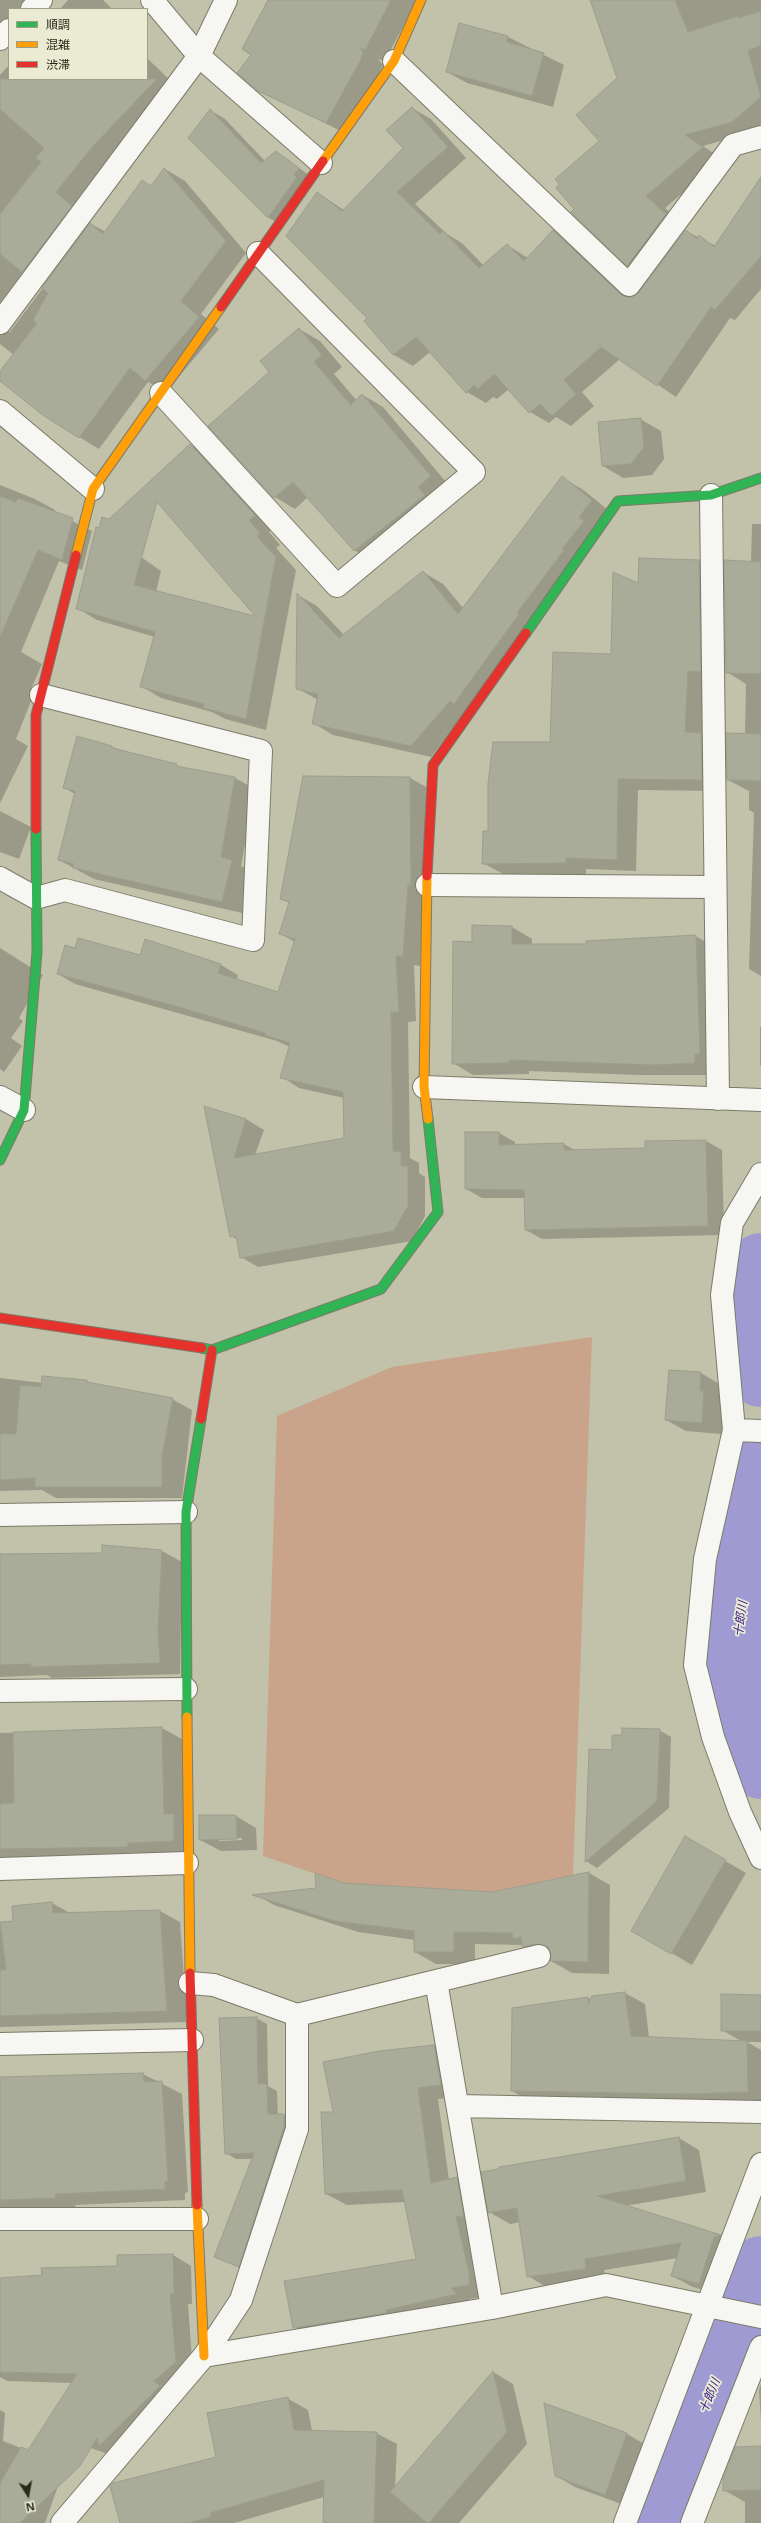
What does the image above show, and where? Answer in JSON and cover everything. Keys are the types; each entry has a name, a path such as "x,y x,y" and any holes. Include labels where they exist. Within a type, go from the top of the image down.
{"street":[{"path":"33,8 41,0"},
{"path":"152,0 199,56 321,163"},
{"path":"0,323 199,56 226,0"},
{"path":"0,1160 24,1110 37,952 36,715 93,489 394,61 421,0"},
{"path":"0,39 8,31"},
{"path":"394,61 629,286 733,144 761,137"},
{"path":"161,393 337,586 474,472 258,253"},
{"path":"0,411 93,489"},
{"path":"0,1318 212,1350 381,1289 438,1212 424,1087 427,885 433,765 618,501 711,495 761,478"},
{"path":"711,495 718,1099"},
{"path":"0,878 36,898 65,890 253,940 261,751 41,695"},
{"path":"427,885 715,887"},
{"path":"424,1087 761,1100"},
{"path":"0,1096 24,1110"},
{"path":"761,1174 732,1223 722,1295 734,1430 706,1559 694,1665 713,1737 740,1812 761,1858"},
{"path":"204,2356 197,2219 187,1863 186,1512 212,1350"},
{"path":"734,1430 761,1431"},
{"path":"0,1515 186,1512"},
{"path":"0,1691 186,1689"},
{"path":"0,1868 187,1863"},
{"path":"190,1983 214,1985 297,2015 539,1956"},
{"path":"436,1981 492,2308"},
{"path":"62,2523 204,2356 241,2300 296,2129 297,2015"},
{"path":"0,2044 192,2040"},
{"path":"458,2106 761,2112"},
{"path":"625,2523 709,2305 752,2217 761,2164"},
{"path":"0,2219 197,2219"},
{"path":"204,2356 492,2308 606,2285 709,2305 761,2317"},
{"path":"692,2523 761,2347"}],"shaded area":[{"path":"592,1337 573,1875 492,1892 343,1883 263,1856 277,1416 392,1367"}],"building":[{"path":"268,0 391,0 365,50 360,48 363,52 361,59 326,123 258,91 237,73 251,55 242,49"},
{"path":"590,0 675,0 688,32 738,16 738,18 761,11 761,45 748,51 761,97 732,122 685,135 703,147 646,196 666,214 627,266 571,212 574,209 556,188 559,184 555,179 599,141 576,115 617,78"},
{"path":"459,23 508,36 507,42 544,53 532,96 446,72"},
{"path":"0,79 157,79 93,146 56,192 72,206 22,272 0,254 0,214 41,162 36,158 44,148 0,109"},
{"path":"412,107 448,147 397,192 440,234 443,231 479,268 507,244 524,261 553,230 620,294 626,297 633,297 639,292 686,230 697,239 699,235 714,247 761,177 761,256 715,310 711,307 657,386 601,347 564,380 576,394 552,416 540,404 529,413 494,374 478,389 474,385 466,393 416,337 393,355 364,321 367,318 286,236 317,192 342,211 403,148 386,130"},
{"path":"210,109 261,163 276,151 299,168 294,175 297,177 268,218 188,138"},
{"path":"164,168 226,241 181,301 199,317 145,381 130,368 79,438 44,416 0,381 0,371 37,323 33,320 48,293 42,288 90,223 103,234 142,180 151,186"},
{"path":"299,328 322,355 314,362 351,405 362,394 431,476 418,487 425,495 354,551 293,482 274,498 208,426 269,372 260,361"},
{"path":"641,418 644,447 631,464 602,466 598,422"},
{"path":"190,444 255,515 249,520 260,533 257,536 276,557 246,719 203,708 204,704 140,687 155,632 76,609 96,527 99,528 102,517 109,519","holes":["157,502 255,616 134,585"]},
{"path":"562,476 592,500 579,517 584,521 562,549 564,550 517,613 519,614 454,704 450,701 411,746 312,724 318,694 296,689 297,593 339,638 423,571 458,614"},
{"path":"0,496 16,502 18,498 73,518 62,560 38,550 0,637"},
{"path":"639,558 699,560 701,672 688,671 685,732 701,733 702,780 618,779 617,860 566,858 566,863 482,864 483,831 488,831 488,784 493,742 550,742 553,652 611,654 613,572 638,583"},
{"path":"724,560 761,562 761,674 726,673"},
{"path":"726,733 761,734 761,781 727,780"},
{"path":"77,736 112,746 112,748 177,764 176,766 235,777 221,857 232,860 222,902 73,868 74,864 58,860 75,791 63,788"},
{"path":"303,776 410,777 411,885 408,885 403,956 396,956 399,1012 391,1012 393,1151 401,1152 401,1166 408,1166 408,1206 394,1231 240,1258 236,1236 230,1237 204,1106 246,1119 234,1158 344,1138 343,1092 280,1078 290,1043 265,1035 265,1033 186,1009 57,974 65,945 75,948 78,938 140,955 145,939 221,964 218,973 278,992 295,939 279,934 289,902 280,899"},
{"path":"472,925 512,926 512,944 586,944 586,941 696,935 700,1054 695,1054 695,1063 654,1065 509,1060 509,1063 452,1064 453,941 472,942"},
{"path":"465,1132 499,1132 499,1145 564,1143 564,1150 645,1148 645,1141 706,1140 708,1226 525,1230 524,1190 465,1189"},
{"path":"669,1370 701,1372 700,1391 704,1391 702,1423 665,1420"},
{"path":"42,1376 87,1380 87,1382 173,1398 162,1456 162,1487 35,1487 35,1478 0,1480 0,1434 16,1434 20,1385 41,1387"},
{"path":"102,1545 162,1550 158,1631 160,1663 31,1667 31,1664 0,1665 0,1554 102,1553"},
{"path":"162,1727 164,1814 174,1814 174,1841 128,1843 128,1847 0,1849 0,1804 14,1803 13,1732"},
{"path":"622,1728 660,1729 657,1801 585,1862 589,1749 612,1750 612,1735 622,1735"},
{"path":"199,1815 236,1815 237,1839 199,1840"},
{"path":"685,1836 726,1860 671,1954 631,1931"},
{"path":"589,1872 588,1962 550,1961 551,1953 548,1947 536,1944 522,1947 521,1937 513,1939 512,1933 454,1932 454,1952 414,1952 414,1931 335,1921 252,1895 316,1888 315,1873 343,1883 492,1892"},
{"path":"52,1902 53,1913 160,1910 167,2011 0,2016 0,1970 6,1970 0,1922 13,1921 12,1906"},
{"path":"625,1992 631,2036 747,2041 748,2092 687,2094 511,2091 512,2008 588,1997 588,2004 592,1996"},
{"path":"721,1994 761,1995 761,2031 721,2031"},
{"path":"257,2017 258,2084 267,2084 268,2114 284,2114 284,2127 239,2267 214,2257 254,2153 225,2154 219,2018"},
{"path":"434,2045 441,2085 418,2088 431,2183 457,2177 464,2216 456,2217 469,2272 469,2285 451,2288 457,2294 386,2310 387,2313 293,2328 284,2281 416,2259 402,2190 325,2194 321,2112 333,2112 323,2062 379,2051"},
{"path":"143,2073 144,2082 162,2081 168,2181 165,2182 165,2189 55,2194 56,2198 0,2200 0,2077"},
{"path":"679,2137 686,2181 597,2196 721,2235 714,2237 699,2284 671,2276 681,2243 585,2259 586,2269 527,2277 517,2208 488,2213 481,2172 499,2169 499,2167"},
{"path":"173,2254 174,2294 170,2294 176,2362 154,2381 160,2386 99,2446 97,2438 80,2466 20,2523 0,2523 0,2483 21,2447 28,2450 77,2374 0,2372 0,2278 42,2275 41,2268 117,2266 117,2255"},
{"path":"493,2371 507,2432 429,2523 427,2523 390,2492"},
{"path":"288,2397 294,2430 377,2432 374,2523 323,2523 324,2480 210,2513 211,2517 189,2523 120,2523 110,2486 113,2483 216,2457 207,2413"},
{"path":"544,2403 627,2433 605,2495 555,2476"},
{"path":"761,2446 761,2490 723,2491 723,2479 735,2447"}],"waterway":[{"name":"十郎川","path":"761,1266 755,1329 761,1374"},
{"name":"十郎川","path":"761,1470 752,1552 740,1609 736,1656 746,1712 761,1766"},
{"name":"十郎川","path":"660,2523 761,2269"}],"traffic: fast":[{"path":"526,633 618,501 711,495 761,478"},
{"path":"0,1160 24,1110 37,952 36,829"},
{"path":"202,1348 212,1350 381,1289 438,1212 428,1119"},
{"path":"187,1717 186,1512 201,1419"}],"traffic: slow":[{"path":"323,161 394,61 421,0"},
{"path":"76,555 93,489 221,307"},
{"path":"427,876 424,1087 428,1119"},
{"path":"187,1717 190,1973"},
{"path":"197,2205 204,2356"}],"traffic: jam":[{"path":"221,307 323,161"},
{"path":"36,829 36,715 76,555"},
{"path":"427,876 433,765 526,633"},
{"path":"0,1318 202,1348"},
{"path":"201,1419 212,1350"},
{"path":"190,1973 197,2205"}]}
